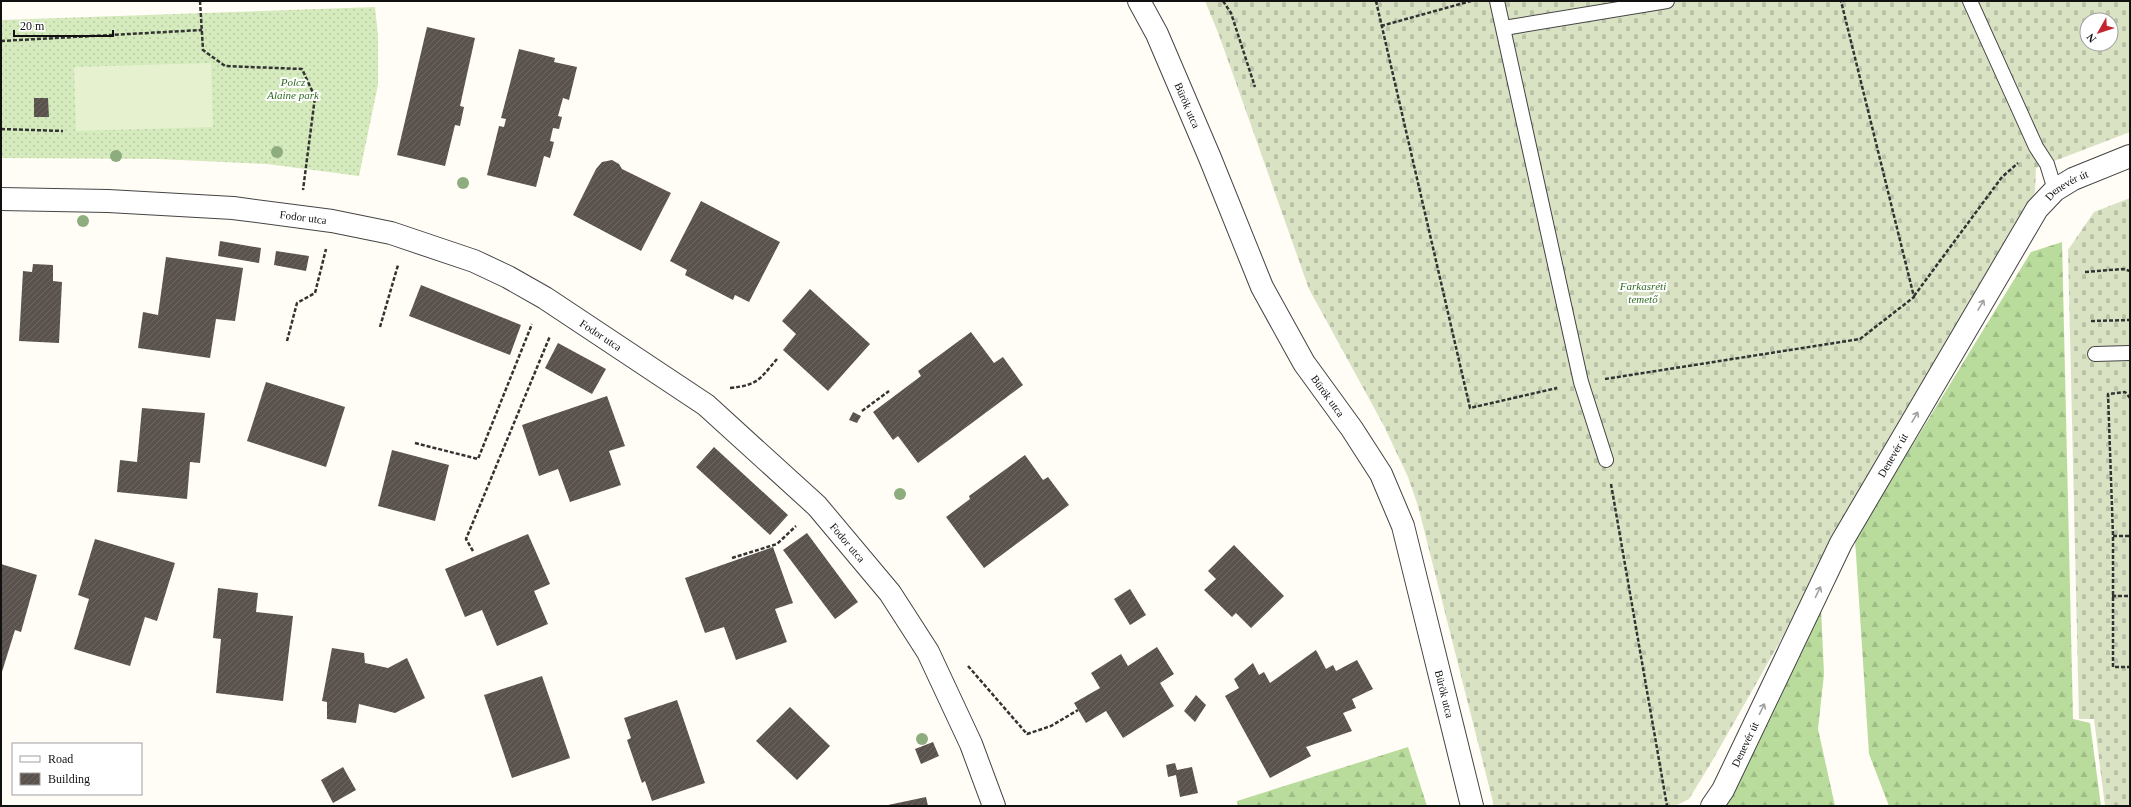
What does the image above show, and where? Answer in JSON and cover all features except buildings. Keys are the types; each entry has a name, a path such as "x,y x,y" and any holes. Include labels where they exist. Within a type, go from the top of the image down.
{"street":[{"name":"Bürök utca","path":"1139,1 1156,34 1210,158 1262,287 1304,363 1352,429 1381,474 1403,526 1472,806"},
{"name":"Denevér út","path":"1712,806 1723,790 1841,543 2038,209 2055,190 2073,179 2130,156"},
{"name":"Fodor utca","path":"1,199 131,202 233,208 332,221 405,237 481,264 524,285 696,398 817,506 890,593 928,652 968,737 994,806"}],"lane":[{"path":"1497,1 1581,382 1606,460"},
{"path":"1504,28 1667,1"},
{"path":"1970,1 2036,147 2047,164 2055,190"},
{"path":"2095,354 2130,353"}],"path":[{"path":"200,1 203,50 225,66 302,69 315,97 300,216"},
{"path":"1223,1 1230,13 1255,88"},
{"path":"1376,1 1470,408 1581,382 1860,338 1914,297 2002,177 2036,147"},
{"path":"1381,26 1471,1"},
{"path":"1842,1 1914,297"},
{"path":"1,42 202,30"},
{"path":"1,129 63,131"},
{"path":"287,341 297,303 314,293 332,221"},
{"path":"380,327 405,237"},
{"path":"2085,272 2123,269 2130,271"},
{"path":"473,551 466,540 531,386 549,338 564,311"},
{"path":"2091,321 2130,320"},
{"path":"415,443 478,459 529,328"},
{"path":"696,398 702,393 743,388 760,380 777,359"},
{"path":"862,411 889,391"},
{"path":"2125,392 2130,398"},
{"path":"2130,392 2108,394 2113,536 2113,667 2130,667"},
{"path":"1606,460 1667,806"},
{"path":"732,558 777,544 817,506"},
{"path":"2113,536 2130,536"},
{"path":"2112,596 2130,596"},
{"path":"964,661 1027,734 1050,726 1078,710"}],"green space":[{"name":"Farkasréti temető","path":"1205,1 2130,1 2130,132 2036,168 2035,192 1711,763 1689,799 1675,806 1494,806 1418,506 1408,477 1384,426 1309,289 1219,35"},
{"name":"Polcz Alaine park","path":"375,7 378,35 378,85 359,176 267,164 158,159 1,158 1,20"},
{"path":"211,63 213,127 76,131 74,67"},
{"path":"2130,198 2130,806 2105,806 2094,719 2079,719 2068,250 2094,212"},
{"path":"2062,242 2073,719 2090,723 2101,806 1889,806 1869,754 1855,539 2031,252"},
{"path":"1821,608 1824,674 1818,729 1835,806 1724,806"},
{"path":"1408,747 1427,806 1238,806 1237,801"}]}
